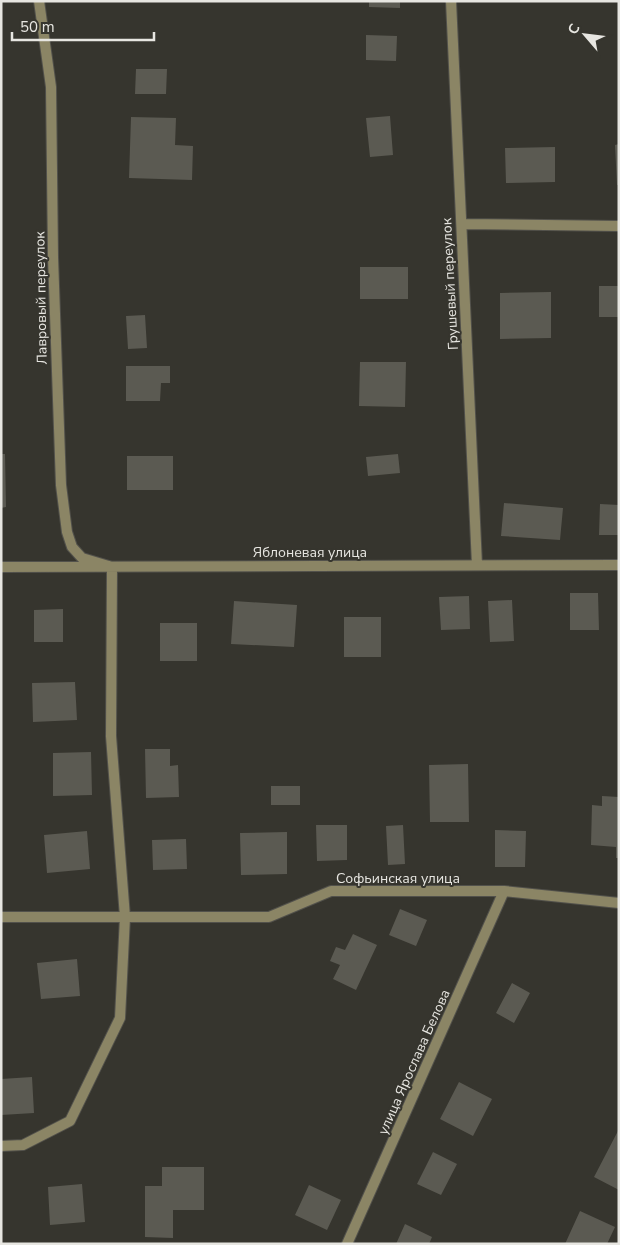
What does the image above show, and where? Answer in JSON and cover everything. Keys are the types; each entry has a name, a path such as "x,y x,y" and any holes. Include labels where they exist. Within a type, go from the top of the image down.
{"street":[{"name":"Лавровый переулок","path":"39,1 51,86 53,257 61,485 67,532 72,547 82,558 112,567"},
{"name":"Грушевый переулок","path":"451,1 477,566"},
{"path":"462,224 619,226"},
{"name":"Яблоневая улица","path":"1,567 619,565"},
{"path":"1,1146 23,1145 70,1121 120,1018 125,917 111,736 112,567"},
{"name":"Софьинская улица","path":"1,917 269,917 331,891 504,891 619,903"},
{"name":"улица Ярослава Белова","path":"347,1244 504,891"}],"building":[{"path":"369,1 400,1 400,8 369,7"},
{"path":"366,35 397,36 396,61 366,60"},
{"path":"136,69 167,69 166,94 135,94"},
{"path":"390,116 393,155 370,157 366,118"},
{"path":"131,117 176,118 175,145 193,146 192,180 129,178"},
{"path":"619,144 619,185 617,185 615,145"},
{"path":"555,147 555,182 506,183 505,148"},
{"path":"360,267 408,267 408,299 360,299"},
{"path":"599,286 619,286 619,317 599,317"},
{"path":"551,292 551,338 500,339 500,293"},
{"path":"145,315 147,348 128,349 126,316"},
{"path":"360,362 406,362 405,407 359,406"},
{"path":"126,366 170,366 170,383 161,383 160,401 126,401"},
{"path":"1,454 5,454 6,507 1,508"},
{"path":"398,454 400,473 368,476 366,457"},
{"path":"127,456 173,456 173,490 127,490"},
{"path":"504,503 563,508 560,540 501,536"},
{"path":"600,504 619,505 619,535 599,535"},
{"path":"570,593 598,593 599,630 570,630"},
{"path":"469,596 470,629 441,630 439,597"},
{"path":"512,600 514,641 490,642 488,601"},
{"path":"234,601 297,605 294,647 231,644"},
{"path":"63,609 63,642 34,642 34,610"},
{"path":"344,617 381,617 381,657 344,657"},
{"path":"160,623 197,623 197,661 160,661"},
{"path":"75,682 77,720 33,722 32,683"},
{"path":"145,749 170,749 170,766 178,765 179,797 146,798"},
{"path":"91,752 92,795 53,796 53,753"},
{"path":"468,764 469,822 430,822 429,765"},
{"path":"271,786 300,786 300,805 271,805"},
{"path":"602,796 619,797 619,858 616,858 616,847 591,845 592,805 602,806"},
{"path":"316,825 347,825 347,860 317,861"},
{"path":"403,825 405,864 388,865 386,826"},
{"path":"495,830 526,831 525,867 495,867"},
{"path":"87,831 90,869 47,873 44,835"},
{"path":"287,832 287,874 241,875 240,833"},
{"path":"186,839 187,869 153,870 152,840"},
{"path":"400,909 427,920 416,946 389,935"},
{"path":"353,934 377,945 356,990 333,979 340,965 330,961 336,947 345,950"},
{"path":"77,959 80,996 41,999 37,963"},
{"path":"512,983 530,993 514,1023 496,1013"},
{"path":"32,1077 34,1113 1,1115 1,1079"},
{"path":"459,1082 492,1099 473,1136 440,1119"},
{"path":"619,1129 619,1190 594,1177"},
{"path":"433,1152 457,1164 441,1195 417,1184"},
{"path":"162,1167 204,1167 204,1210 173,1210 173,1238 145,1237 145,1186 162,1186"},
{"path":"82,1184 85,1222 50,1225 48,1187"},
{"path":"309,1185 341,1200 327,1230 295,1215"},
{"path":"580,1211 615,1227 607,1244 565,1244"},
{"path":"405,1224 432,1237 429,1244 396,1244"}]}
